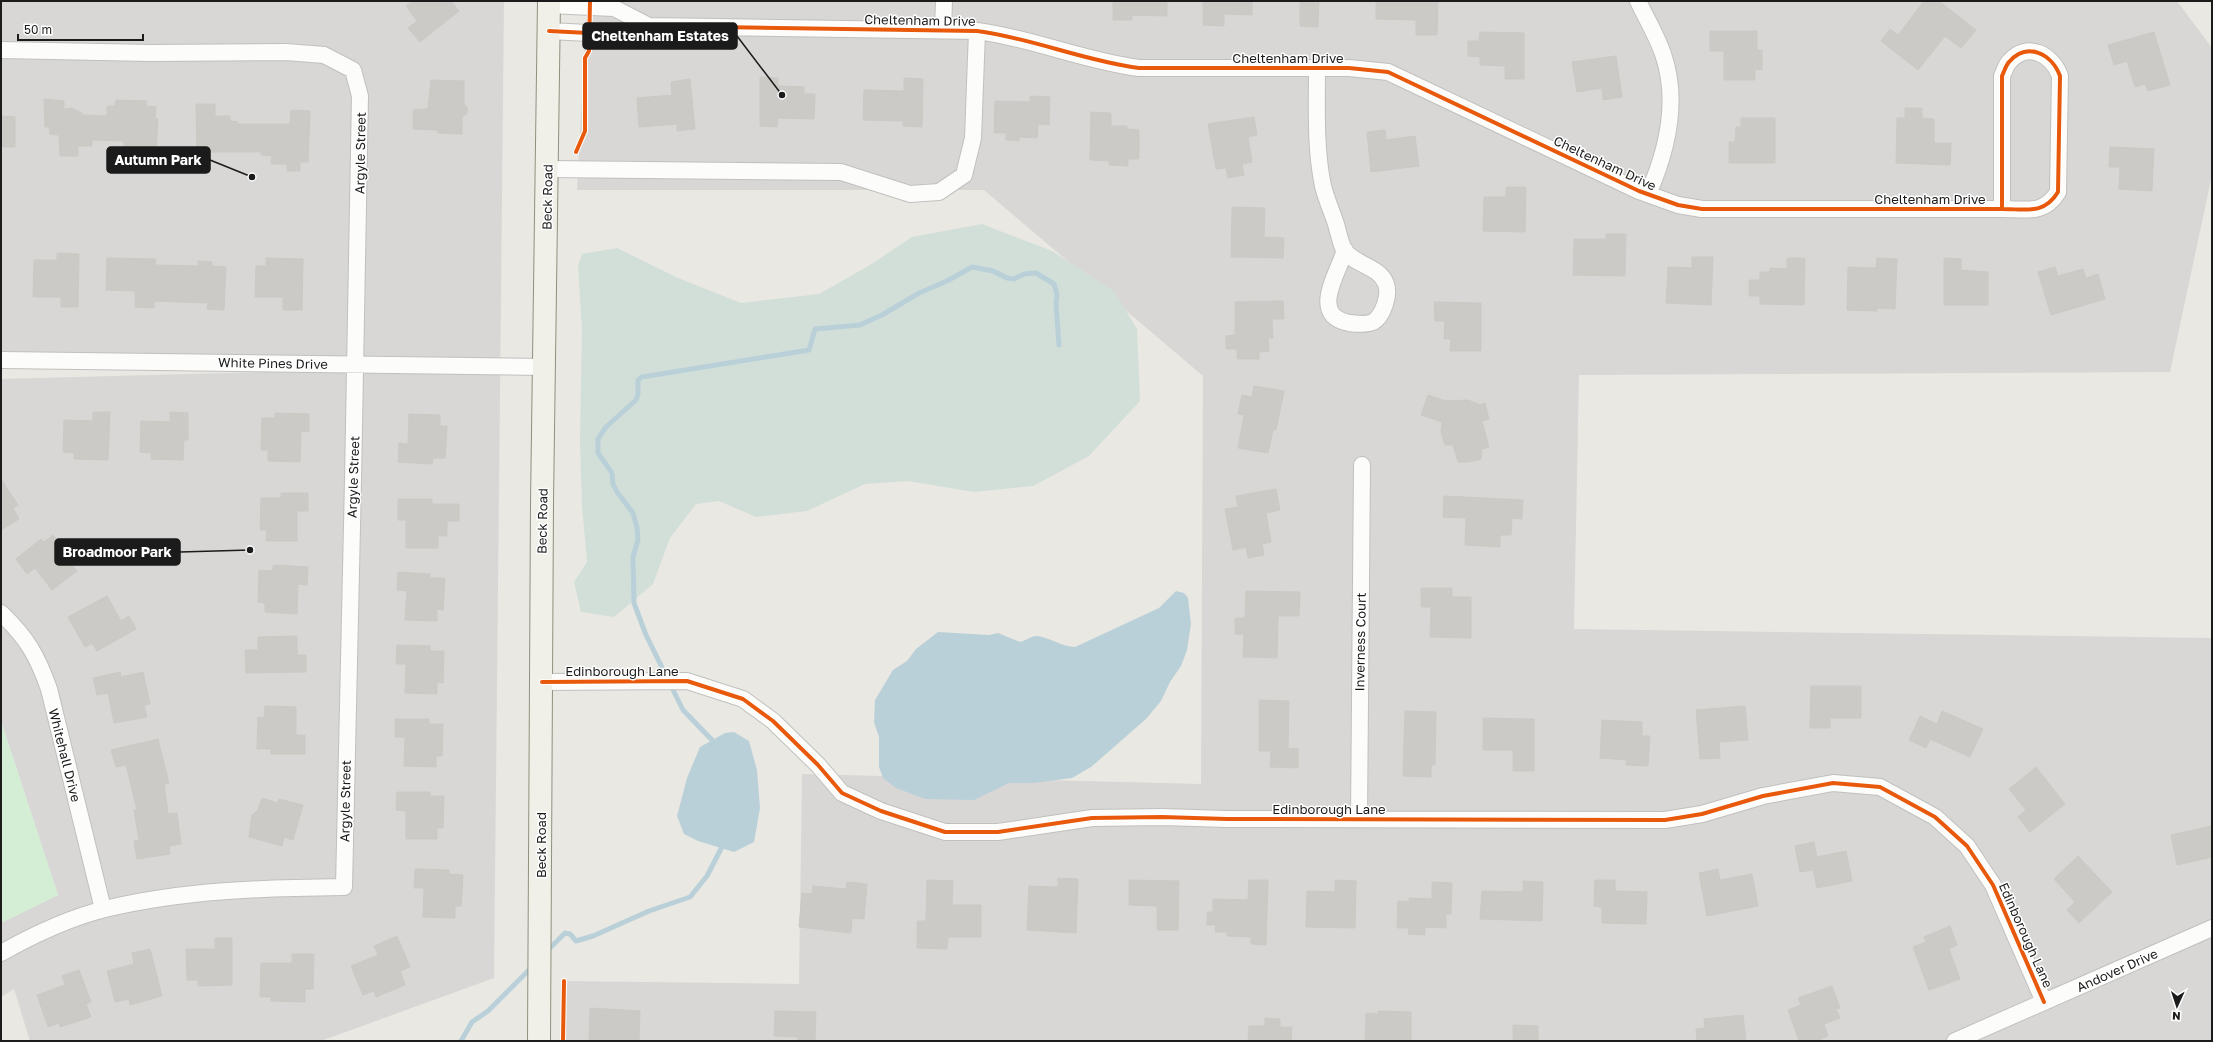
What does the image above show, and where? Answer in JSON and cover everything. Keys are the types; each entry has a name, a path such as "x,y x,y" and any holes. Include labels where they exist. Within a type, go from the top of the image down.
{"main road":[{"name":"Beck Road","path":"539,1041 549,3"}],"street":[{"path":"943,30 944,1"},
{"path":"1638,1 1663,53 1670,91 1668,124 1663,153 1648,194"},
{"name":"Cheltenham Drive","path":"549,3 614,8 649,26"},
{"name":"Cheltenham Drive","path":"549,31 608,34 649,26 977,31 1012,38 1113,65 1139,68 1317,68 1366,69 1388,72 1648,194 1678,205 1702,209 2002,209 2042,209 2052,202 2058,192 2060,76 2056,65 2045,55 2032,52 2020,53 2008,62 2002,76 2002,209"},
{"path":"547,169 841,172 910,194 939,192 964,176 973,138 977,31"},
{"name":"Argyle Street","path":"1,50 294,53 324,55 353,70 360,96 357,364 349,611 344,887 214,891 168,896 103,909 36,934 1,953"},
{"path":"1317,68 1317,134 1320,170 1324,188 1345,250 1361,263 1380,274 1386,283 1385,303 1381,313 1374,321 1365,324 1339,321 1331,312 1327,297 1345,250"},
{"name":"White Pines Drive","path":"1,360 545,367"},
{"name":"Inverness Court","path":"1359,819 1362,464"},
{"name":"Whitehall Drive","path":"1,613 18,630 39,660 49,689 103,909"},
{"name":"Edinborough Lane","path":"542,682 687,681 743,699 773,721 818,765 842,793 880,811 945,832 998,832 1092,818 1665,820 1702,814 1763,796 1833,783 1880,787 1911,802 1935,818 1968,846 1993,886 2044,1002"},
{"name":"Andover Drive","path":"1955,1041 2212,928"}],"shaded area":[{"path":"1,1 504,1 494,978 321,1041 30,1041 14,989 1,997 1,923 58,895 1,721 1,379 490,366 1,352"},
{"path":"587,1 2177,1 2212,48 2212,175 2170,372 1579,375 1574,629 2212,638 2212,1041 563,1041 564,981 799,984 802,774 1201,784 1203,376 984,190 577,190"},
{"path":"982,224 1052,251 1115,292 1137,329 1140,401 1089,456 1033,486 974,492 908,481 865,484 807,511 756,517 719,501 696,504 670,538 653,584 614,617 581,612 574,582 587,562 582,506 580,441 582,330 578,266 582,254 617,248 678,278 741,303 819,294 870,265 912,237"}],"green space":[{"path":"1,721 58,895 1,923"}],"water":[{"path":"1176,591 1184,593 1188,598 1191,624 1187,650 1181,666 1170,682 1161,701 1146,719 1091,767 1072,778 1034,783 1009,783 974,800 925,799 896,788 883,778 879,767 879,737 874,722 875,700 893,670 907,661 916,649 938,632 989,635 998,633 1020,642 1035,636 1039,636 1064,645 1075,647 1159,608"},
{"path":"734,732 749,741 757,770 760,808 754,842 734,852 698,841 684,834 677,816 687,778 700,747 725,733"}],"building":[{"path":"413,1 451,1 459,11 420,42 408,28 417,21 406,6"},
{"path":"1113,1 1167,1 1167,16 1132,15 1132,20 1113,20"},
{"path":"1203,1 1252,1 1252,15 1224,14 1224,26 1203,25"},
{"path":"1300,1 1319,1 1318,27 1300,26"},
{"path":"1376,1 1438,1 1437,35 1416,35 1416,20 1376,19"},
{"path":"1924,1 1939,1 1976,30 1961,48 1945,36 1918,70 1881,41 1890,29 1898,35"},
{"path":"1710,31 1757,31 1757,50 1762,50 1762,70 1755,69 1755,80 1724,80 1724,51 1710,51"},
{"path":"1480,32 1524,33 1524,79 1505,79 1505,66 1480,65 1480,57 1468,56 1468,41 1479,41"},
{"path":"2154,32 2170,85 2148,91 2145,84 2135,87 2127,61 2114,65 2108,45"},
{"path":"1616,56 1622,97 1603,100 1602,88 1577,92 1572,62"},
{"path":"760,77 778,78 778,86 804,87 804,94 815,94 814,119 778,118 777,127 760,126"},
{"path":"904,78 923,79 922,127 903,126 903,121 863,120 864,90 904,91"},
{"path":"690,79 695,129 677,131 677,124 639,127 637,98 672,95 671,82"},
{"path":"431,80 464,81 464,104 467,107 467,114 462,117 462,134 438,133 437,130 413,129 413,110 428,109"},
{"path":"1030,96 1050,97 1049,125 1038,124 1037,138 1019,137 1019,141 1006,140 1006,133 994,133 995,101 1030,102"},
{"path":"44,99 64,101 64,109 72,108 82,113 82,115 107,116 107,106 115,106 116,100 147,101 146,106 156,107 155,119 158,119 155,165 136,165 136,151 124,150 124,141 92,140 92,146 78,146 78,156 60,156 59,135 50,134 49,127 45,127"},
{"path":"196,104 215,104 215,116 230,116 230,121 238,122 238,124 290,124 291,110 310,111 308,162 300,162 300,171 287,171 287,164 271,164 272,156 261,155 261,152 197,152"},
{"path":"1905,108 1922,108 1922,118 1934,119 1934,143 1951,143 1950,165 1896,163 1897,118 1905,118"},
{"path":"1091,112 1111,113 1111,126 1127,126 1127,129 1139,130 1139,159 1128,159 1128,166 1109,165 1109,161 1090,160"},
{"path":"1,116 15,117 15,147 1,147"},
{"path":"1254,117 1257,135 1248,137 1252,162 1242,164 1244,175 1228,178 1226,168 1216,169 1208,124"},
{"path":"1741,118 1775,118 1775,163 1729,163 1729,142 1735,142 1736,127 1741,127"},
{"path":"1385,130 1386,140 1415,136 1419,166 1371,172 1367,132"},
{"path":"2110,147 2154,149 2152,191 2119,189 2120,167 2109,167"},
{"path":"1506,187 1526,187 1525,232 1483,231 1484,197 1506,197"},
{"path":"1232,207 1265,208 1264,237 1284,238 1283,258 1231,257"},
{"path":"1606,234 1626,234 1625,276 1573,275 1574,239 1606,239"},
{"path":"57,253 79,254 78,307 61,307 61,297 33,297 34,260 57,260"},
{"path":"1692,257 1713,257 1711,305 1666,303 1668,267 1692,268"},
{"path":"107,258 156,259 155,265 198,266 198,261 212,262 212,266 226,267 224,310 207,309 208,303 154,301 154,308 135,307 135,291 106,290"},
{"path":"266,258 303,259 302,310 283,310 283,297 255,297 256,266 266,266"},
{"path":"1787,258 1805,258 1804,305 1760,304 1760,296 1749,296 1749,280 1760,280 1760,272 1770,272 1770,268 1787,269"},
{"path":"1877,258 1897,259 1895,309 1877,308 1877,311 1847,310 1848,267 1876,268"},
{"path":"1944,258 1961,259 1961,270 1988,272 1988,305 1944,305"},
{"path":"2055,267 2058,276 2083,269 2086,278 2098,274 2105,299 2051,315 2038,272"},
{"path":"1283,301 1284,319 1272,319 1273,338 1268,338 1269,351 1259,352 1259,359 1237,359 1237,349 1226,349 1226,336 1235,335 1235,302"},
{"path":"1434,302 1481,303 1481,351 1450,351 1451,339 1444,339 1445,321 1435,321"},
{"path":"1254,386 1284,391 1276,430 1273,430 1268,453 1238,448 1244,415 1238,414 1242,395 1252,397"},
{"path":"1428,395 1446,401 1468,400 1480,405 1485,403 1489,419 1482,421 1489,447 1482,449 1481,459 1468,462 1458,462 1453,445 1445,445 1441,432 1442,422 1421,415"},
{"path":"93,412 110,412 108,460 74,459 74,453 63,452 64,420 93,421"},
{"path":"170,412 188,413 188,440 184,440 183,460 151,459 151,453 140,452 141,421 170,422"},
{"path":"275,413 309,414 309,432 301,431 300,462 268,461 268,450 261,450 262,418 275,418"},
{"path":"409,414 440,415 440,426 447,426 445,458 433,458 432,464 398,462 399,443 408,444"},
{"path":"1,479 18,505 13,508 19,519 1,530"},
{"path":"1276,489 1280,510 1266,513 1271,542 1262,544 1264,555 1248,558 1246,547 1233,550 1225,509 1238,507 1236,496"},
{"path":"281,493 308,493 308,511 297,511 297,541 266,541 267,530 260,530 261,498 281,498"},
{"path":"1444,496 1523,500 1522,519 1512,518 1511,535 1500,535 1500,547 1465,545 1466,518 1443,517"},
{"path":"398,499 432,499 432,504 459,504 459,521 447,521 447,536 438,536 438,548 406,548 406,520 398,520"},
{"path":"53,535 58,541 60,539 75,558 70,563 77,571 52,590 35,568 27,574 16,559 41,539 44,542"},
{"path":"273,565 308,567 307,585 298,584 297,614 265,612 265,603 258,602 259,570 273,571"},
{"path":"398,572 430,574 430,578 445,578 443,610 437,609 437,621 405,620 407,591 397,590"},
{"path":"1421,588 1452,588 1452,597 1471,597 1471,638 1430,637 1431,607 1421,607"},
{"path":"1246,591 1300,592 1299,616 1278,616 1277,658 1243,657 1244,634 1235,634 1235,618 1245,618"},
{"path":"107,596 121,621 129,616 136,629 97,651 92,643 85,647 68,617"},
{"path":"297,636 297,655 306,655 306,672 246,673 245,650 258,650 258,637"},
{"path":"397,645 430,646 430,651 444,651 443,683 437,682 437,694 405,693 406,664 396,664"},
{"path":"120,672 121,677 143,672 150,704 144,705 147,717 114,723 108,693 97,695 93,678"},
{"path":"1811,686 1861,686 1861,718 1830,718 1830,728 1810,728"},
{"path":"1259,700 1289,701 1288,748 1298,749 1298,768 1270,767 1271,751 1259,751"},
{"path":"265,706 296,707 296,735 305,735 305,754 271,754 271,749 257,749 258,717 264,718"},
{"path":"1745,706 1748,740 1719,742 1720,758 1700,759 1696,710"},
{"path":"1405,711 1436,712 1435,765 1431,765 1431,777 1403,776"},
{"path":"1942,711 1983,729 1970,757 1930,739 1926,748 1909,740 1920,716 1937,724"},
{"path":"1483,718 1534,719 1534,771 1513,771 1513,750 1483,750"},
{"path":"395,719 429,719 429,724 443,724 442,756 436,756 436,767 404,766 405,737 395,737"},
{"path":"1602,720 1642,722 1642,736 1650,736 1648,766 1626,765 1627,760 1600,758"},
{"path":"158,739 169,783 164,784 168,814 177,813 181,844 169,846 170,854 137,859 134,841 139,840 134,810 137,810 126,765 116,767 111,750"},
{"path":"2036,767 2065,804 2030,832 2018,817 2026,810 2009,789"},
{"path":"397,792 430,792 430,796 444,796 443,828 437,828 437,839 406,839 406,811 396,810"},
{"path":"262,798 278,803 279,799 303,805 293,840 284,837 282,846 249,837 252,815 258,810"},
{"path":"2212,826 2212,857 2177,865 2171,835"},
{"path":"1814,842 1817,857 1846,851 1852,881 1817,888 1813,870 1800,872 1795,846"},
{"path":"2078,856 2112,892 2079,923 2067,910 2075,902 2054,879"},
{"path":"415,869 449,870 449,874 463,875 461,906 455,906 455,918 423,917 424,888 414,888"},
{"path":"1718,869 1720,880 1752,874 1758,906 1707,916 1699,873"},
{"path":"1058,878 1078,879 1076,933 1027,930 1029,886 1058,887"},
{"path":"927,880 953,881 952,905 981,905 981,937 948,937 947,949 917,948 917,921 926,921"},
{"path":"1129,880 1179,881 1178,930 1157,930 1157,906 1129,905"},
{"path":"1249,880 1268,880 1266,945 1251,944 1251,937 1227,936 1227,932 1215,932 1216,925 1207,925 1207,912 1213,912 1213,899 1248,900"},
{"path":"1335,880 1356,881 1355,928 1306,927 1307,891 1335,892"},
{"path":"1595,880 1615,880 1615,891 1647,892 1646,924 1602,923 1602,907 1594,906"},
{"path":"1523,881 1543,882 1542,921 1480,919 1482,891 1523,892"},
{"path":"847,882 867,884 864,919 852,918 851,933 799,927 802,893 812,894 813,886 846,889"},
{"path":"1432,882 1452,883 1451,914 1446,914 1446,928 1425,927 1425,935 1408,934 1409,928 1397,928 1398,901 1409,902 1409,898 1432,899"},
{"path":"1950,926 1957,945 1949,949 1960,979 1929,990 1913,947 1926,942 1924,937"},
{"path":"397,936 410,967 400,971 405,985 376,997 374,991 363,995 351,966 378,955 374,946"},
{"path":"215,938 232,938 232,985 198,986 198,980 187,980 186,949 215,949"},
{"path":"150,949 162,996 130,1005 129,999 115,1002 107,971 134,964 132,953"},
{"path":"292,954 314,954 313,989 305,989 305,1002 271,1001 271,997 260,997 261,963 292,963"},
{"path":"79,970 91,1002 86,1004 91,1017 60,1027 59,1023 48,1027 37,995 65,985 62,976"},
{"path":"1832,986 1840,1008 1836,1009 1840,1018 1824,1024 1828,1036 1816,1041 1799,1041 1788,1010 1801,1005 1798,998"},
{"path":"590,1008 640,1011 639,1041 589,1041"},
{"path":"775,1011 816,1012 815,1041 798,1041 798,1037 774,1036"},
{"path":"1378,1011 1411,1012 1411,1041 1365,1041 1366,1013 1378,1014"},
{"path":"1743,1015 1746,1041 1697,1041 1696,1029 1705,1028 1704,1019"},
{"path":"1265,1018 1280,1019 1280,1027 1292,1027 1291,1041 1248,1041 1249,1026 1265,1026"},
{"path":"1513,1025 1538,1026 1538,1041 1513,1041"}],"waterway":[{"path":"714,747 712,740 683,710 646,635 634,603 633,557 638,540 637,528 633,513 617,492 613,484 612,473 598,453 598,439 606,427 636,400 638,394 638,380 642,377 809,350 815,329 860,325 882,315 919,293 947,281 972,267 993,271 1007,278 1014,279 1024,274 1036,273 1054,284 1057,294 1056,304 1059,345"},
{"path":"547,951 565,933 570,934 576,941 593,936 649,911 690,897 707,876 724,843"},
{"path":"461,1041 472,1022 488,1011 533,966"}],"cycle path":[{"path":"576,152 585,131 585,58 589,51 590,1"},
{"path":"549,31 608,34 649,26 977,31 997,34 1098,60 1139,68 1349,68 1388,72 1639,191 1678,205 1702,209 2027,210 2047,204 2058,192 2060,76 2056,68 2045,56 2031,51 2023,52 2016,56 2008,63 2002,76 2002,209"},
{"path":"542,682 687,681 743,699 773,721 818,765 842,793 881,811 945,832 998,832 1092,818 1162,817 1227,819 1665,820 1702,814 1763,796 1833,783 1880,787 1935,817 1967,846 1993,885 2044,1002"},
{"path":"563,1041 564,981"}],"place":[{"name":"Cheltenham Estates","path":"782,95"},
{"name":"Autumn Park","path":"252,177"},
{"name":"Broadmoor Park","path":"250,550"}]}
